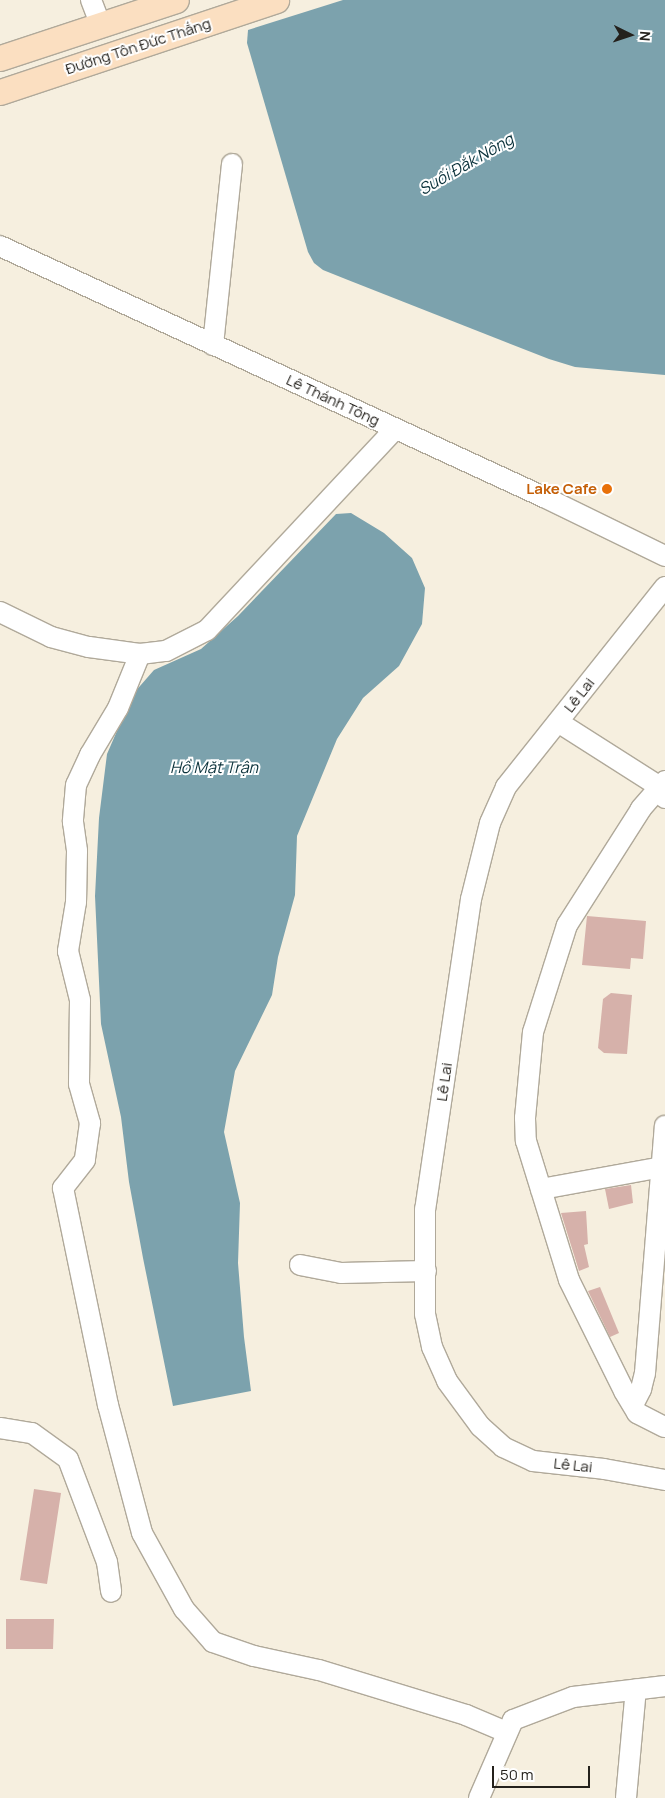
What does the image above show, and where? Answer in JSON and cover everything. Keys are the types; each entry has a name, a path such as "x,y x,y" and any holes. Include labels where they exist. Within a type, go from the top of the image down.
{"main road":[{"path":"0,58 176,0"},
{"name":"Đường Tôn Đức Thắng","path":"1,87 111,54 276,0"},
{"path":"100,24 111,54"}],"street":[{"path":"91,0 100,24"},
{"path":"213,345 232,164"},
{"name":"Lê Thánh Tông","path":"0,246 395,428 665,556"},
{"path":"0,612 51,637 88,647 140,654 166,651 207,630 395,428"},
{"name":"Lê Lai","path":"665,587 506,787 490,822 471,898 426,1209 425,1314 432,1347 447,1381 462,1406 503,1447 533,1461 604,1469 665,1480"},
{"path":"140,654 118,708 90,755 76,786 73,822 77,851 76,902 68,951 80,1000 79,1084 90,1123 85,1160 63,1188 108,1405 142,1533 184,1609 213,1642 254,1656 319,1670 466,1715 506,1732"},
{"path":"558,722 663,789 641,808 567,925 534,1032 525,1118 526,1141 569,1280 632,1406 637,1413 665,1427"},
{"path":"632,1406 641,1389 659,1268 665,1126"},
{"path":"541,1189 662,1167"},
{"path":"300,1265 341,1273 426,1271"},
{"path":"0,1428 32,1434 68,1459 107,1562 112,1592"},
{"path":"479,1798 506,1732 513,1720 573,1697 665,1686"},
{"path":"626,1798 636,1689"}],"water":[{"name":"Suối Đắk Nông","path":"343,0 665,0 665,375 575,367 549,359 323,270 314,263 308,252 247,43 248,30"},
{"name":"Hồ Mặt Trận","path":"351,513 384,533 412,558 425,588 422,624 399,666 363,698 337,739 297,836 295,895 278,957 272,995 235,1071 224,1132 240,1203 238,1263 244,1337 251,1391 173,1406 129,1182 121,1117 101,1024 95,896 99,818 107,754 133,694 154,670 201,649 238,616 336,514"}],"building":[{"path":"587,916 646,921 643,959 631,958 630,969 582,965"},
{"path":"611,993 632,995 627,1054 604,1053 598,1048 603,999"},
{"path":"631,1185 633,1203 609,1209 605,1189"},
{"path":"586,1211 588,1244 584,1245 589,1267 579,1271 561,1213"},
{"path":"600,1287 619,1333 610,1337 588,1291"},
{"path":"34,1489 61,1493 47,1584 20,1580"},
{"path":"6,1619 54,1619 53,1649 6,1649"}],"place":[{"name":"Lake Cafe","path":"607,489"}]}
